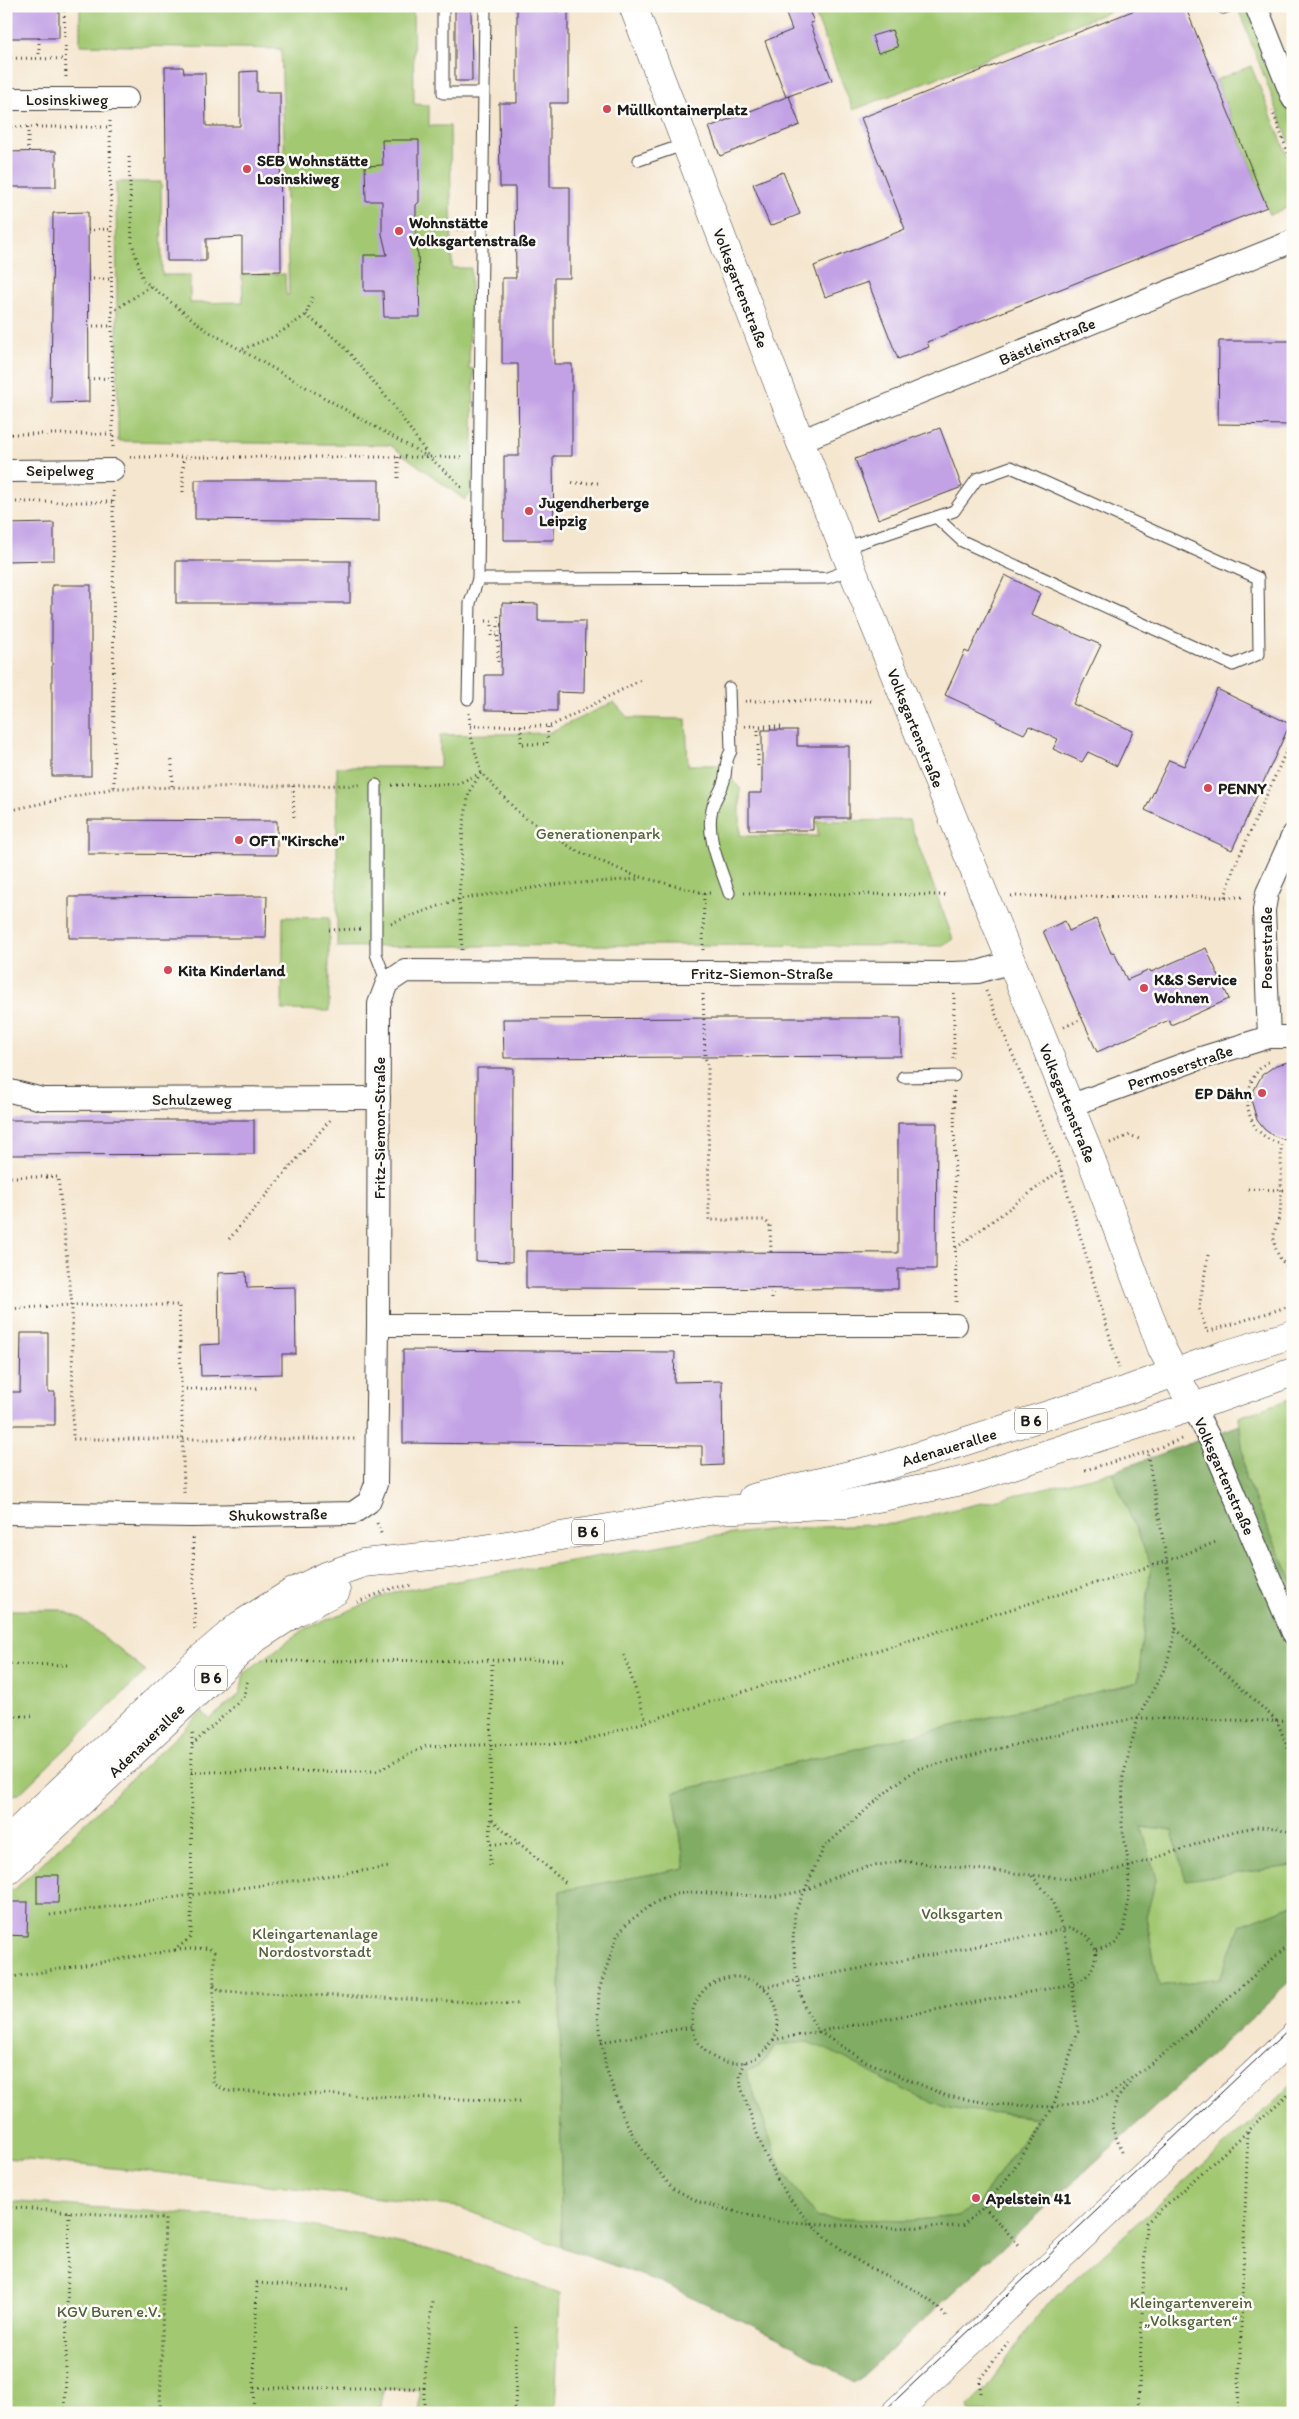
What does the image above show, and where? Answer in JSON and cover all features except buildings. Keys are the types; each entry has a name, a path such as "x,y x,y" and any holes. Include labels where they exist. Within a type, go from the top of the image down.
{"main road":[{"name":"Volksgartenstraße","path":"633,6 800,441 1111,1209 1156,1333 1174,1373 1193,1407"},
{"name":"Adenauerallee","path":"715,1510 766,1493 895,1463 1127,1390 1293,1334"},
{"name":"Adenauerallee","path":"6,1842 199,1660 260,1611 326,1576 363,1563 460,1553 715,1510 847,1504 967,1480 1193,1407 1293,1372"},
{"name":"Adenauerallee","path":"6,1872 212,1676 263,1632 337,1591 373,1577 460,1553"},
{"path":"895,2413 1293,2037"}],"street":[{"path":"1256,6 1288,72 1293,99"},
{"name":"Losinskiweg","path":"6,99 127,100"},
{"name":"Bästleinstraße","path":"800,441 1293,241"},
{"name":"Seipelweg","path":"6,471 113,470"},
{"name":"Poserstraße","path":"1269,1037 1264,910 1266,897 1293,835"},
{"name":"Fritz-Siemon-Straße","path":"378,1325 379,1004 387,982 405,971 953,973 978,972 1011,962"},
{"name":"Permoserstraße","path":"1069,1106 1198,1059 1269,1037 1293,1036"},
{"name":"Schulzeweg","path":"6,1090 42,1099 379,1098"},
{"path":"378,1325 956,1325"},
{"name":"Shukowstraße","path":"6,1513 188,1516 353,1513 369,1502 376,1484 378,1325"},
{"name":"Volksgartenstraße","path":"1193,1407 1213,1445 1293,1633"}],"lane":[{"path":"443,6 443,93 483,93"},
{"path":"468,699 470,603 478,579 478,456 485,6"},
{"path":"639,160 686,144"},
{"path":"478,579 828,578 848,558 936,517 954,511 978,479 1011,468 1258,578 1259,654 1233,665 962,541 936,517"},
{"path":"729,688 732,751 726,759 724,783 714,802 710,822 729,893"},
{"path":"376,785 376,954 387,982"},
{"path":"903,1076 954,1076"}],"path":[{"path":"6,58 65,59 64,6"},
{"path":"39,38 40,58"},
{"path":"28,126 28,151"},
{"path":"6,127 110,126 114,502 114,788"},
{"path":"130,157 132,242 143,280 206,330 243,349 430,458 453,478 478,508"},
{"path":"88,230 111,229"},
{"path":"88,280 112,279"},
{"path":"112,312 152,286"},
{"path":"243,349 275,336 306,315 313,295"},
{"path":"306,315 340,342 393,404 430,458"},
{"path":"88,326 112,326"},
{"path":"88,379 112,378"},
{"path":"6,434 113,434"},
{"path":"113,470 118,458 430,458 478,456"},
{"path":"183,457 183,492"},
{"path":"398,457 398,480"},
{"path":"572,483 600,483"},
{"path":"6,502 114,502"},
{"path":"498,616 498,664"},
{"path":"470,726 548,726 641,680"},
{"path":"463,956 459,899 463,828 468,792 481,773 470,726 468,699"},
{"path":"730,701 873,701"},
{"path":"521,726 521,744 547,744 548,726"},
{"path":"758,726 782,726 782,728 758,728 758,766"},
{"path":"1225,897 1234,868 1293,736"},
{"path":"172,760 172,787"},
{"path":"6,811 114,788 457,784 481,773"},
{"path":"294,786 294,820"},
{"path":"329,930 376,929 459,899 552,885 645,879"},
{"path":"1008,896 1266,897"},
{"path":"978,972 1061,1170 1119,1368"},
{"path":"953,973 956,1325"},
{"path":"704,1018 705,1057 708,1067 709,1220 764,1220 770,1226 771,1252"},
{"path":"1272,1061 1256,1073 1249,1085 1249,1112 1254,1124 1266,1138 1281,1144 1280,1215 1275,1227 1274,1240 1277,1252 1283,1263 1293,1272"},
{"path":"229,1239 348,1098"},
{"path":"1103,1146 1130,1136 1139,1140"},
{"path":"955,1248 1061,1170"},
{"path":"6,1177 58,1177 72,1305 73,1439 376,1439"},
{"path":"1248,1189 1287,1190"},
{"path":"1208,1256 1199,1308 1207,1332 1293,1305"},
{"path":"6,1309 72,1305 179,1305 183,1438 194,1630 197,1634"},
{"path":"181,1389 258,1388"},
{"path":"1083,1471 1147,1452 1167,1561 1176,1629 1166,1666 1138,1718 1123,1778 1122,1825 1129,1868 1128,1905 1123,1933 1114,1945 1096,1950"},
{"path":"191,1772 377,1771 426,1746 577,1743 1167,1561 1216,1542"},
{"path":"349,1606 393,1588 422,1583"},
{"path":"1176,1629 1277,1721 1293,1761"},
{"path":"624,1654 646,1722"},
{"path":"260,1667 267,1662 566,1660"},
{"path":"490,1865 493,1745 492,1661"},
{"path":"6,1664 69,1665"},
{"path":"192,1745 243,1698 248,1678 254,1672"},
{"path":"6,1716 34,1716"},
{"path":"1293,1719 1277,1721 1138,1718 1074,1730 916,1769 892,1787 824,1847 795,1912 793,1941 796,1980 804,2006 818,2031 865,2061 948,2096 994,2104 1053,2107 1109,2095 1169,2050 1293,1941"},
{"path":"175,1950 191,1937 193,1895 192,1731 197,1726"},
{"path":"491,1819 567,1884"},
{"path":"1032,1876 1051,1898 1063,1930 1073,1984 1078,2031 1053,2107 1008,2177 984,2207 962,2226 888,2228 772,2221 699,2202 672,2188 632,2135 622,2114 606,2068 598,2016 599,1990 617,1936 627,1923 656,1902 676,1894 694,1892 772,1897 803,1891 852,1870 901,1861 1069,1879 1129,1868 1235,1831 1256,1827 1277,1828 1293,1833"},
{"path":"491,1844 521,1844"},
{"path":"50,1915 390,1867"},
{"path":"764,1988 796,1980 1071,1928 1087,1936 1096,1950 1093,1968 1088,1976 1073,1984 773,2040"},
{"path":"6,1978 175,1950 209,1948 214,1952 213,2083 226,2091 520,2101"},
{"path":"740,1976 753,1980 764,1988 773,1999 778,2012 778,2027 773,2040 766,2050 745,2062 727,2062 711,2056 702,2048 692,2027 692,2013 696,2001 703,1990 714,1982 727,1977 740,1976"},
{"path":"214,1984 220,1991 520,2004"},
{"path":"601,2042 692,2027"},
{"path":"745,2062 740,2075 741,2087 756,2132 772,2171 812,2224 856,2260 919,2295 941,2309 946,2317"},
{"path":"1122,2152 1112,2127 1116,2100 1132,2078"},
{"path":"1138,2413 1146,2223 1293,2090"},
{"path":"1238,2413 1248,2130"},
{"path":"6,2206 165,2219 160,2413"},
{"path":"984,2207 1021,2247"},
{"path":"65,2413 69,2211"},
{"path":"253,2413 257,2283 349,2288"},
{"path":"424,2413 424,2388 432,2302"},
{"path":"515,2413 517,2324"},
{"path":"980,2394 980,2379 1010,2338"},
{"path":"254,2388 424,2388"}],"green space":[{"path":"80,6 413,6 414,104 429,105 429,126 450,126 452,268 471,268 469,369 474,369 472,492 465,500 390,445 118,441 116,182 161,182 162,275 190,275 190,303 243,302 242,275 285,274 286,295 289,295 281,49 80,45"},
{"path":"812,6 1124,6 853,110"},
{"path":"1237,6 1247,6 1293,125 1293,151"},
{"path":"1251,66 1293,169 1293,205 1270,215 1216,80"},
{"name":"Generationenpark","path":"614,702 628,718 686,719 688,765 718,765 740,788 740,836 818,836 817,821 909,820 953,939 941,946 337,947 337,767 440,767 440,735 548,733"},
{"path":"283,917 329,918 329,1011 282,1010"},
{"path":"1293,1398 1293,1583 1245,1477 1239,1417"},
{"name":"Volksgarten","path":"1240,1425 1245,1478 1293,1583 1293,1866 1186,1880 1172,1831 1142,1827 1156,1880 1146,1917 1159,1986 1220,1978 1241,1925 1293,1905 1293,1980 855,2383 779,2338 658,2281 561,2247 560,1891 685,1868 674,1792 1138,1682 1151,1565 1112,1472","holes":["807,2042 824,2048 902,2089 947,2107 1037,2118 979,2203 958,2216 905,2221 817,2218 781,2169 746,2072 767,2059 776,2045"]},
{"name":"Kleingartenanlage Nordostvorstadt","path":"1112,1472 1151,1565 1138,1682 674,1792 685,1868 560,1891 561,2247 458,2207 155,2172 6,2158 6,1891 15,1889 202,1712 210,1719 240,1694 244,1673 305,1629 394,1592 708,1537 775,1529 893,1524"},
{"path":"6,1610 61,1610 80,1618 146,1671 19,1794 6,1796"},
{"path":"1141,1827 1172,1831 1186,1879 1293,1866 1293,1905 1241,1925 1220,1978 1159,1986 1146,1916 1156,1880"},
{"path":"807,2042 831,2050 891,2084 1002,2114 1037,2118 979,2203 958,2216 905,2221 817,2218 781,2169 746,2072 767,2059 776,2045"},
{"name":"Kleingartenverein „Volksgarten“","path":"1293,2084 1293,2413 971,2413 969,2407 987,2388 1041,2310"},
{"name":"KGV Buren e.V.","path":"6,2201 282,2221 450,2254 560,2293 555,2413 420,2413 420,2394 418,2390 382,2389 381,2413 6,2413"}],"tram line":[{"path":"882,2413 1293,2025"}],"place":[{"name":"Müllkontainerplatz","path":"607,109"},
{"name":"SEB Wohnstätte Losinskiweg","path":"247,169"},
{"name":"Wohnstätte Volksgartenstraße","path":"399,231"},
{"name":"Jugendherberge Leipzig","path":"529,511"},
{"name":"PENNY","path":"1208,788"},
{"name":"OFT \"Kirsche\"","path":"239,840"},
{"name":"Kita Kinderland","path":"168,970"},
{"name":"K&S Service Wohnen","path":"1144,988"},
{"name":"EP Dähn","path":"1262,1093"},
{"name":"Apelstein 41","path":"976,2198"}]}
